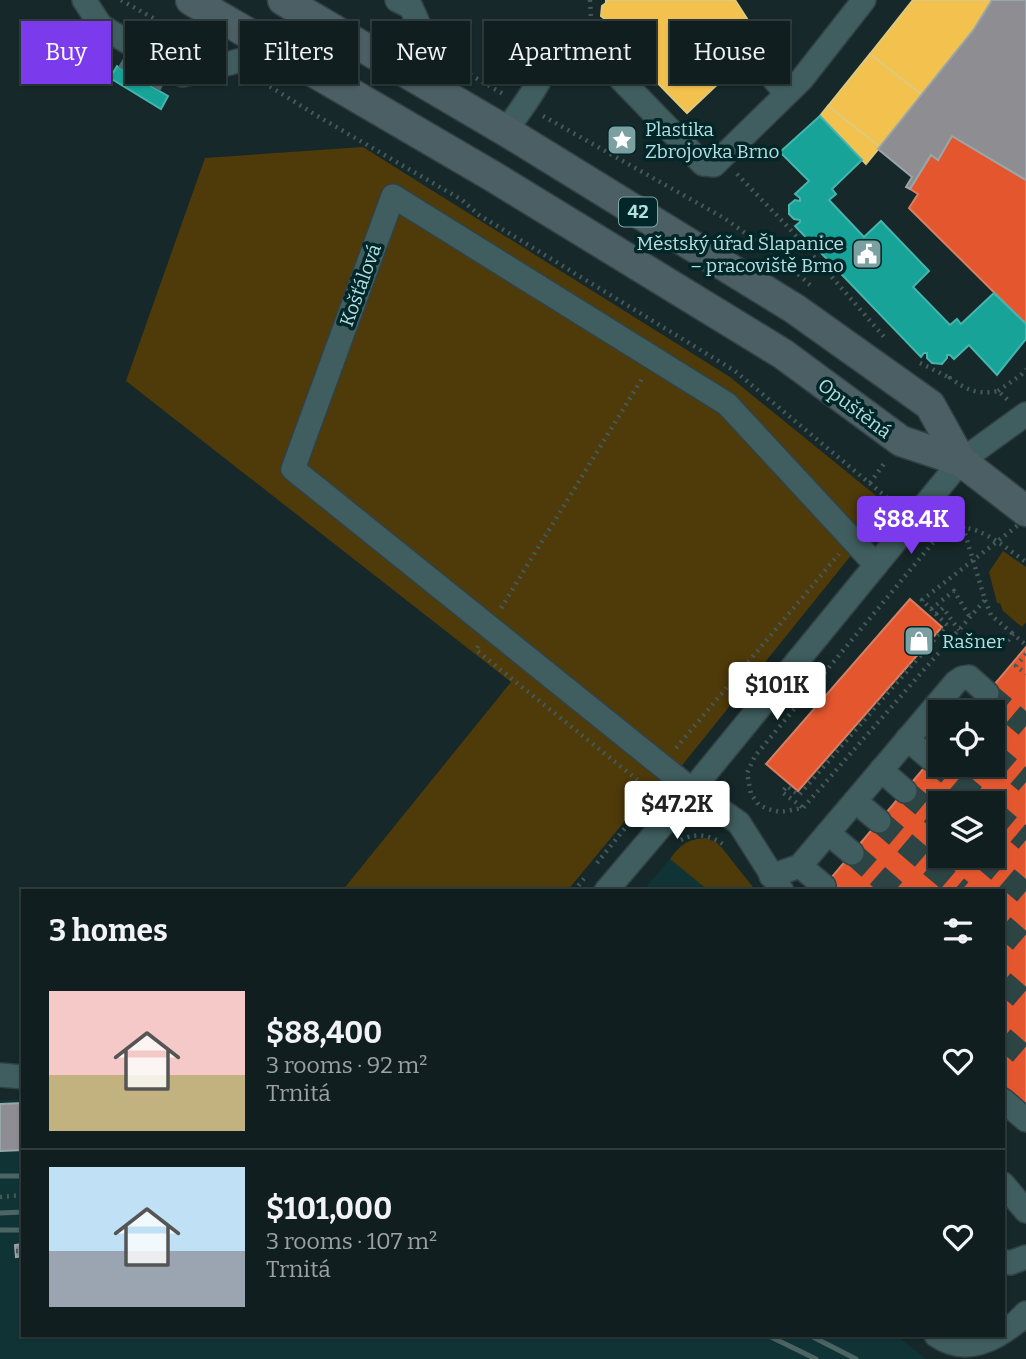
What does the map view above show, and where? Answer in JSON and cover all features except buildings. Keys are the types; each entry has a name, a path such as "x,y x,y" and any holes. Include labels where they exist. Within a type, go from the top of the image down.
{"main road":[{"name":"Opuštěná","path":"191,0 240,29"},
{"name":"42","path":"282,0 506,131 795,309 930,405 961,461 1026,511"},
{"name":"Opuštěná","path":"335,84 474,165 783,354 901,441 961,461"}],"street":[{"path":"84,0 101,26 183,75 240,61"},
{"path":"397,0 411,7 417,21"},
{"path":"506,131 539,81 558,39 571,32 579,36 703,164 714,165 794,86 864,0"},
{"path":"790,83 794,86"},
{"path":"445,84 452,99"},
{"name":"Košťálová","path":"777,883 739,823 692,790 293,469 393,196 727,404 876,565"},
{"path":"608,889 828,626 961,461 1026,414"},
{"path":"945,700 956,682 962,678 970,677 987,693"},
{"path":"777,883 800,866 907,739 928,720"},
{"path":"907,739 928,756"},
{"path":"881,770 905,790"},
{"path":"855,801 879,821"},
{"path":"828,833 852,853"},
{"path":"800,866 824,886"},
{"path":"1005,1102 1026,1120"},
{"path":"1005,1186 1026,1211"},
{"path":"1005,1262 1010,1263 1026,1257"},
{"path":"1005,1331 1026,1312"},
{"path":"940,1337 967,1346 995,1337"}],"path":[{"path":"470,74 724,218 783,260 810,285"},
{"path":"356,138 462,200 479,215 735,371 870,483"},
{"path":"576,889 654,792 475,650 671,332"},
{"path":"873,332 893,348"},
{"path":"916,361 950,378"},
{"path":"998,391 1026,369"},
{"path":"645,786 887,497"},
{"path":"803,808 782,792 787,786 799,795 947,625 922,600 1026,519"},
{"path":"963,527 991,615 1026,645"},
{"path":"985,600 803,808 780,812 759,804 751,794 747,774 755,756 936,539 952,528 975,528 1026,562"},
{"path":"931,609 954,591 970,617"},
{"path":"936,614 943,608 959,630"},
{"path":"1008,641 1013,635"},
{"path":"1026,654 1016,666 1026,674"},
{"path":"675,842 698,835 708,836 728,849"},
{"path":"0,1198 21,1195"},
{"path":"16,1251 21,1251"}],"shaded area":[{"path":"363,147 730,377 890,507 655,799 648,793 569,889 344,889 511,682 126,381 205,158"},
{"path":"1003,551 1026,567 1026,622 1022,627 997,603 989,572"},
{"path":"705,838 716,842 754,889 707,889 670,859 684,844"},
{"path":"670,859 707,889 645,889"},
{"path":"21,1099 21,1337 900,1337 926,1359 0,1359 0,1100"}],"tunnel":[{"path":"987,693 1026,726"},
{"path":"1005,764 1026,782"},
{"path":"952,777 969,791"},
{"path":"905,791 928,810"},
{"path":"879,821 959,889"},
{"path":"1005,822 1026,840"},
{"path":"852,853 893,889"},
{"path":"995,868 1026,894"},
{"path":"1005,928 1026,946"},
{"path":"1005,984 1026,1002"},
{"path":"1005,1040 1026,1058"}],"railway":[{"path":"0,1176 21,1176"},
{"path":"0,1213 21,1212"},
{"path":"0,1230 21,1230"},
{"path":"771,1337 816,1359"},
{"path":"813,1337 856,1359"}],"place":[{"name":"Plastika Zbrojovka Brno","path":"622,140"},
{"name":"Městský úřad Šlapanice – pracoviště Brno","path":"867,254"},
{"name":"Rašner","path":"919,641"}]}
